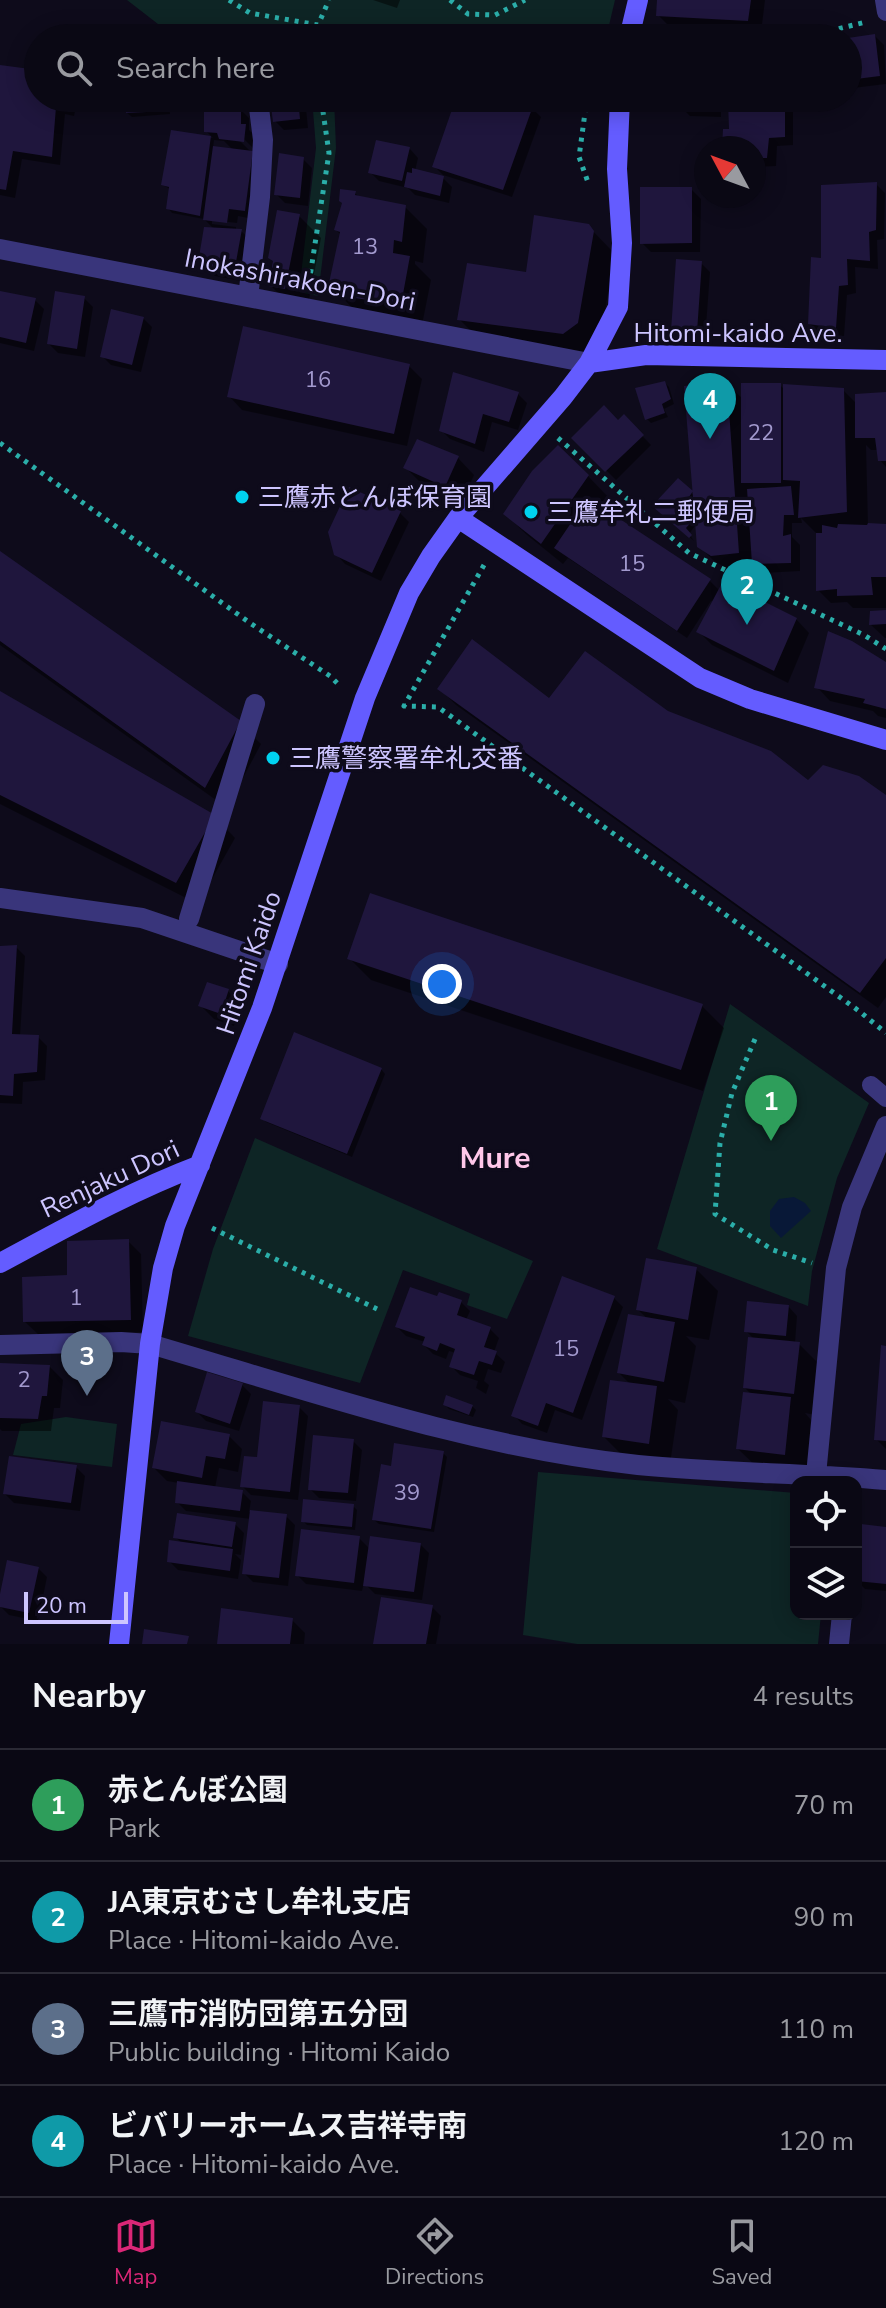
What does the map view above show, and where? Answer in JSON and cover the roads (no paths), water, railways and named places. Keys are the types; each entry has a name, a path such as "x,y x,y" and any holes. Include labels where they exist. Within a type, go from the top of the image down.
{"main road":[{"path":"632,24 638,0"},
{"name":"Hitomi Kaido","path":"119,1644 150,1344 163,1268 175,1226 278,964 370,685 409,593 458,518 589,363 618,307 622,243 617,169 619,112"},
{"name":"Hitomi-kaido Ave.","path":"589,363 646,355 886,360"},
{"path":"458,518 700,678 750,699 886,740"},
{"name":"Renjaku Dori","path":"0,1263 129,1194 200,1165"}],"street":[{"path":"248,297 260,197 263,140 260,112"},
{"name":"Inokashirakoen-Dori","path":"0,249 589,363"},
{"path":"189,919 255,704"},
{"path":"0,898 142,918 278,964"},
{"path":"816,1475 836,1268 852,1207 886,1126"},
{"path":"0,1345 150,1344 450,1431 544,1450 638,1465 824,1476"},
{"path":"862,1480 886,1480"},
{"path":"839,1644 841,1620"}],"lane":[{"path":"879,16 884,0"},
{"path":"871,1085 886,1098"}],"water":[{"path":"794,1197 811,1211 781,1238 770,1226 770,1211 779,1199"}],"place":[{"name":"ビバリーホームス吉祥寺南","path":"710,439"},
{"name":"三鷹赤とんぼ保育園","path":"242,497"},
{"name":"三鷹牟礼二郵便局","path":"531,512"},
{"name":"JA東京むさし牟礼支店","path":"747,625"},
{"name":"三鷹警察署牟礼交番","path":"273,758"},
{"name":"赤とんぼ公園","path":"771,1141"},
{"name":"三鷹市消防団第五分団","path":"87,1396"}],"district":[{"name":"Mure","path":"495,1158"}]}
